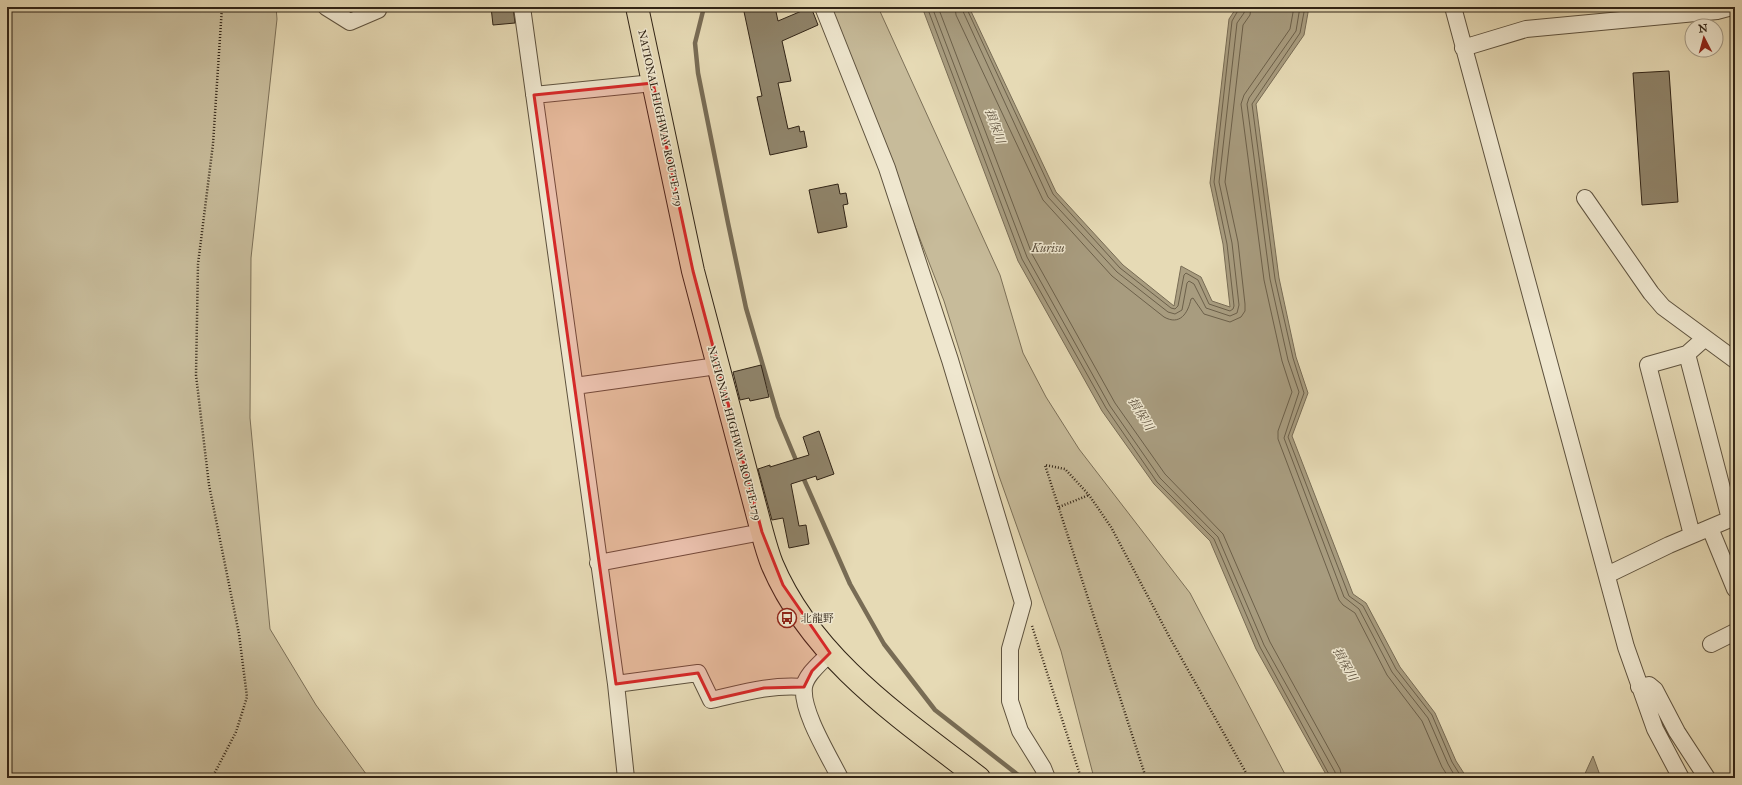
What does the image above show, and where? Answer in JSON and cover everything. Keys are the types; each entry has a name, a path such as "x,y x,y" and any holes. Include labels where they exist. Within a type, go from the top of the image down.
{"highway":[{"name":"NATIONAL HIGHWAY ROUTE 179","path":"637,7 693,271 717,366 772,564 809,627 830,653 866,689 979,778"}],"street":[{"path":"326,7 350,22 378,10 378,7"},
{"path":"522,7 616,684 626,778"},
{"path":"823,7 887,168 950,360 1023,603 1010,649 1010,701 1020,731 1043,768 1047,778"},
{"path":"1452,7 1639,687 1655,729 1681,778"},
{"path":"1463,48 1526,29 1716,11 1732,7"},
{"path":"534,95 653,83"},
{"path":"1585,198 1651,293 1663,307 1735,360"},
{"path":"1692,535 1648,365 1686,354 1705,338"},
{"path":"1607,575 1732,518 1686,354"},
{"path":"575,386 717,366"},
{"path":"1710,528 1735,589"},
{"path":"598,563 762,532"},
{"path":"1711,644 1735,632"},
{"path":"830,653 812,671 804,687 806,709 840,778"},
{"path":"616,684 698,673 711,700 764,688 804,687"},
{"path":"1639,687 1649,685 1655,690 1677,732 1707,778"}],"path":[{"path":"212,778 236,732 247,697 239,634 209,484 196,375 198,264 214,144 222,7"},
{"path":"1146,778 1045,464 1065,469 1089,495 1111,526 1170,638 1248,778"},
{"path":"1059,507 1089,495"},
{"path":"1023,603 1039,643 1058,710 1081,778"}],"highlighted area":[{"path":"653,83 693,271 762,532 783,585 830,653 812,671 804,687 764,688 711,700 698,673 616,684 534,95"}],"shaded area":[{"path":"7,7 276,7 277,19 251,258 250,418 270,629 316,705 369,778 7,778"},
{"path":"830,7 878,7 1000,275 1023,353 1046,397 1079,449 1190,593 1287,778 1094,778 1061,651 999,476 944,301"}],"water":[{"path":"922,7 969,7 1056,192 1123,265 1174,306 1181,266 1201,277 1212,301 1230,307 1223,244 1210,183 1229,19 1237,7 1309,7 1304,35 1256,104 1279,278 1296,357 1308,393 1292,436 1353,594 1366,603 1400,667 1435,713 1456,761 1467,778 1328,778 1256,649 1210,541 1154,484 1102,411 1018,261"},
{"path":"1593,756 1601,778 1583,778"}],"building":[{"path":"491,7 513,7 515,23 493,25"},
{"path":"743,7 775,7 778,21 811,7 818,25 782,41 791,81 778,83 788,129 799,126 800,132 804,131 807,147 770,155 757,97 762,96"},
{"path":"1669,71 1678,202 1642,205 1633,73"},
{"path":"838,184 840,194 846,193 848,204 843,205 847,227 818,233 809,190"},
{"path":"761,365 769,397 750,401 749,398 740,400 733,372"},
{"path":"819,431 834,474 817,480 816,476 791,484 799,526 806,525 809,544 789,548 783,518 772,520 758,469 770,465 770,467 809,455 803,437"}],"waterway":[{"path":"704,7 695,43 698,73 728,223 746,308 778,417 798,465"},
{"path":"802,475 850,584 884,644 935,710 1022,778"}],"place":[{"name":"北龍野","path":"787,618"}],"water label":[{"name":"揖保川","path":"995,126"},
{"name":"Kurisu","path":"1048,248"},
{"name":"揖保川","path":"1141,414"},
{"name":"揖保川","path":"1345,664"}]}
